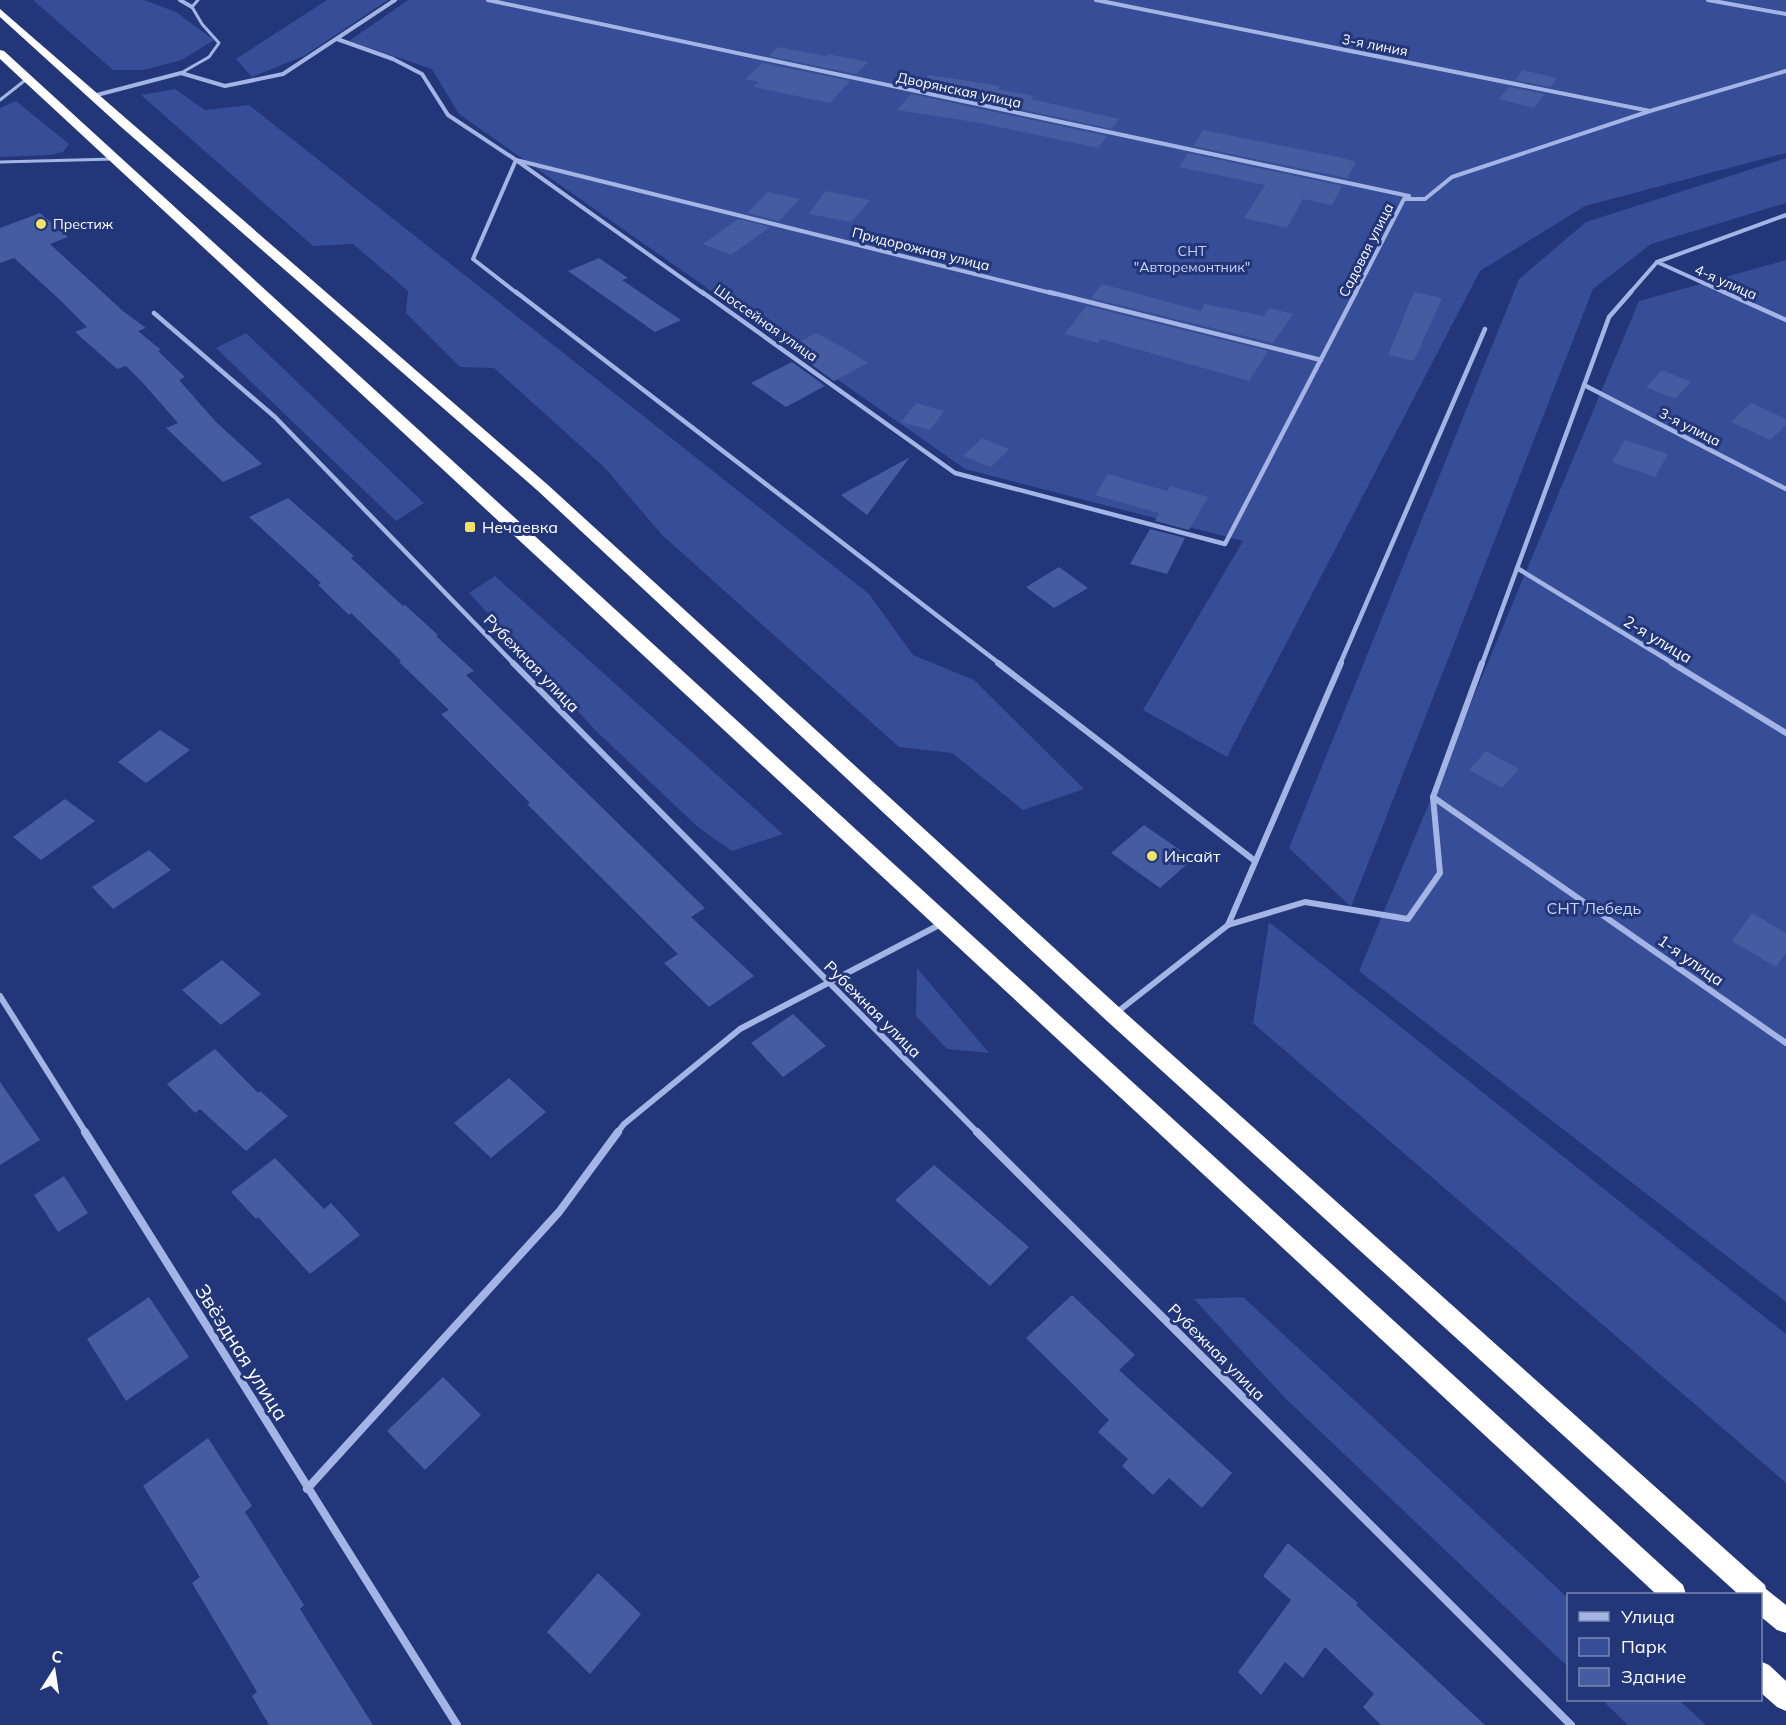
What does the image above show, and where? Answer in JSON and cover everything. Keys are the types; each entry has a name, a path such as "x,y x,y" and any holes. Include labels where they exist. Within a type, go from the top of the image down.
{"highway":[{"path":"0,12 93,96 543,488 1113,1015 1755,1593"},
{"path":"0,53 1673,1593"},
{"path":"1762,1600 1786,1622"},
{"path":"1762,1675 1786,1698"}],"street":[{"path":"180,0 192,8"},
{"path":"93,96 181,73 225,86 284,74 395,0"},
{"name":"Дворянская улица","path":"488,0 1425,199"},
{"name":"3-я линия","path":"1096,0 1650,111"},
{"path":"1708,0 1786,14"},
{"name":"Шоссейная улица","path":"337,39 393,59 422,74 448,115 516,160 955,473 1224,544"},
{"name":"Садовая улица","path":"1224,544 1404,199 1425,199 1452,177 1650,111 1786,71"},
{"path":"516,160 473,259 1255,861"},
{"name":"Придорожная улица","path":"516,160 1321,360"},
{"path":"1113,1015 1228,925 1305,902 1408,919 1440,873 1433,797 1609,317 1657,262 1786,216"},
{"name":"4-я улица","path":"1657,262 1786,320"},
{"name":"Рубежная улица","path":"154,313 275,417 598,751 828,983 1572,1725"},
{"path":"1228,925 1485,329"},
{"name":"3-я улица","path":"1584,386 1786,489"},
{"name":"2-я улица","path":"1517,568 1786,733"},
{"name":"1-я улица","path":"1433,797 1786,1042"},
{"path":"307,1489 559,1212 624,1124 740,1029 945,922"},
{"name":"Звёздная улица","path":"0,996 307,1489 458,1725"}],"lane":[{"path":"181,73 209,57 219,43 202,24 192,8 198,0"},
{"path":"0,100 28,78"},
{"path":"0,162 116,159"}],"green space":[{"path":"33,0 144,0 176,12 214,40 182,60 143,70 113,70"},
{"path":"327,0 388,0 304,56 252,77 236,59"},
{"name":"СНТ \"Авторемонтник\"","path":"408,0 1786,0 1786,153 1585,206 1480,271 1227,757 1143,710 1243,541 965,469 459,114 432,69 349,41"},
{"path":"175,89 205,110 249,105 869,594 913,655 974,680 1084,789 1023,810 952,753 899,747 662,535 605,468 494,368 460,367 406,313 408,291 353,244 313,246 141,95"},
{"path":"16,101 69,144 63,152 50,155 0,157 0,108"},
{"path":"1786,158 1786,203 1651,244 1593,289 1351,907 1289,848 1519,279 1586,222"},
{"name":"СНТ Лебедь","path":"1786,260 1786,1302 1359,971 1639,301"},
{"path":"246,333 424,503 396,521 216,348"},
{"path":"495,576 783,834 732,851 699,828 595,730 469,593"},
{"path":"1269,922 1786,1334 1786,1483 1253,1023"},
{"path":"917,968 989,1053 947,1049 916,1016"},
{"path":"1243,1297 1567,1597 1567,1666 1284,1397 1194,1299"},
{"path":"1603,1701 1680,1701 1706,1725 1628,1725"}],"building":[{"path":"778,47 868,62 856,74 769,56"},
{"path":"762,63 850,81 830,103 753,87 759,82 745,79"},
{"path":"1523,70 1557,78 1551,87 1515,80"},
{"path":"929,75 1000,86 998,89 1034,96 1031,99 1119,119 1112,129 918,87"},
{"path":"1509,87 1545,94 1534,108 1499,99"},
{"path":"911,94 1107,136 1098,148 981,123 897,110"},
{"path":"1203,130 1356,162 1347,178 1193,146"},
{"path":"1188,153 1342,186 1332,205 1303,199 1287,228 1244,218 1265,185 1179,167"},
{"path":"825,191 870,200 851,222 809,214"},
{"path":"768,192 800,199 779,221 747,213"},
{"path":"40,213 68,237 50,244 123,311 146,328 138,331 161,350 158,351 185,377 179,380 216,422 262,464 223,482 166,428 178,423 142,382 126,366 117,369 75,332 87,327 59,299 14,258 0,263 0,228"},
{"path":"738,219 770,227 731,255 703,244"},
{"path":"599,258 628,278 622,280 681,320 655,332 568,271"},
{"path":"1102,284 1201,311 1204,304 1264,316 1269,308 1293,314 1273,343 1091,298"},
{"path":"1414,292 1442,298 1414,361 1388,355"},
{"path":"1086,306 1268,351 1249,381 1101,339 1098,343 1065,334"},
{"path":"816,333 868,363 834,381 801,357 806,354 792,346"},
{"path":"792,362 825,386 786,407 751,383"},
{"path":"1662,370 1691,382 1675,399 1646,387"},
{"path":"916,403 944,411 930,430 901,422"},
{"path":"1751,403 1786,419 1786,425 1770,440 1731,422"},
{"path":"982,438 1009,449 991,467 963,456"},
{"path":"1625,440 1668,454 1655,477 1612,462"},
{"path":"910,457 867,515 841,495"},
{"path":"1108,474 1167,491 1170,486 1208,497 1189,530 1155,521 1159,513 1095,495"},
{"path":"288,498 354,556 351,558 438,635 436,636 474,671 466,675 705,908 691,917 754,976 709,1007 664,963 678,954 527,804 530,803 441,714 449,710 399,662 401,661 351,613 349,615 318,585 321,583 249,517"},
{"path":"1150,529 1185,538 1167,574 1130,564"},
{"path":"1059,567 1088,588 1054,608 1026,587"},
{"path":"160,730 190,750 146,783 118,762"},
{"path":"1486,751 1519,769 1502,788 1469,770"},
{"path":"65,799 95,821 41,860 13,837"},
{"name":"Инсайт","path":"1144,825 1193,859 1160,888 1111,853"},
{"path":"149,850 171,870 113,909 92,887"},
{"path":"1752,913 1786,933 1786,953 1776,967 1732,941"},
{"path":"222,960 261,994 221,1025 182,990"},
{"path":"793,1014 826,1046 783,1077 751,1043"},
{"path":"215,1049 258,1093 260,1091 288,1116 246,1151 200,1109 195,1113 167,1084"},
{"path":"509,1078 546,1112 491,1158 454,1123"},
{"path":"0,1082 40,1140 0,1165"},
{"path":"275,1158 324,1209 331,1203 360,1235 310,1274 258,1217 256,1219 231,1192"},
{"path":"934,1165 1029,1247 990,1286 895,1200"},
{"path":"64,1176 88,1213 58,1232 34,1195"},
{"path":"1072,1295 1135,1355 1119,1370 1232,1473 1202,1508 1169,1478 1153,1495 1122,1466 1128,1459 1098,1432 1109,1420 1026,1338"},
{"path":"149,1297 189,1357 126,1401 87,1339"},
{"path":"443,1377 481,1415 425,1470 387,1431"},
{"path":"208,1438 252,1506 245,1512 304,1605 300,1609 373,1725 269,1725 252,1696 257,1692 192,1583 200,1577 143,1486"},
{"path":"1288,1543 1358,1603 1356,1605 1485,1725 1381,1725 1363,1707 1374,1694 1325,1647 1303,1678 1285,1662 1261,1695 1238,1672 1291,1600 1263,1576"},
{"path":"598,1573 641,1614 590,1674 547,1632"}],"place":[{"name":"Престиж","path":"41,224"},
{"name":"Нечаевка","path":"470,527"},
{"name":"Инсайт","path":"1152,856"}]}
